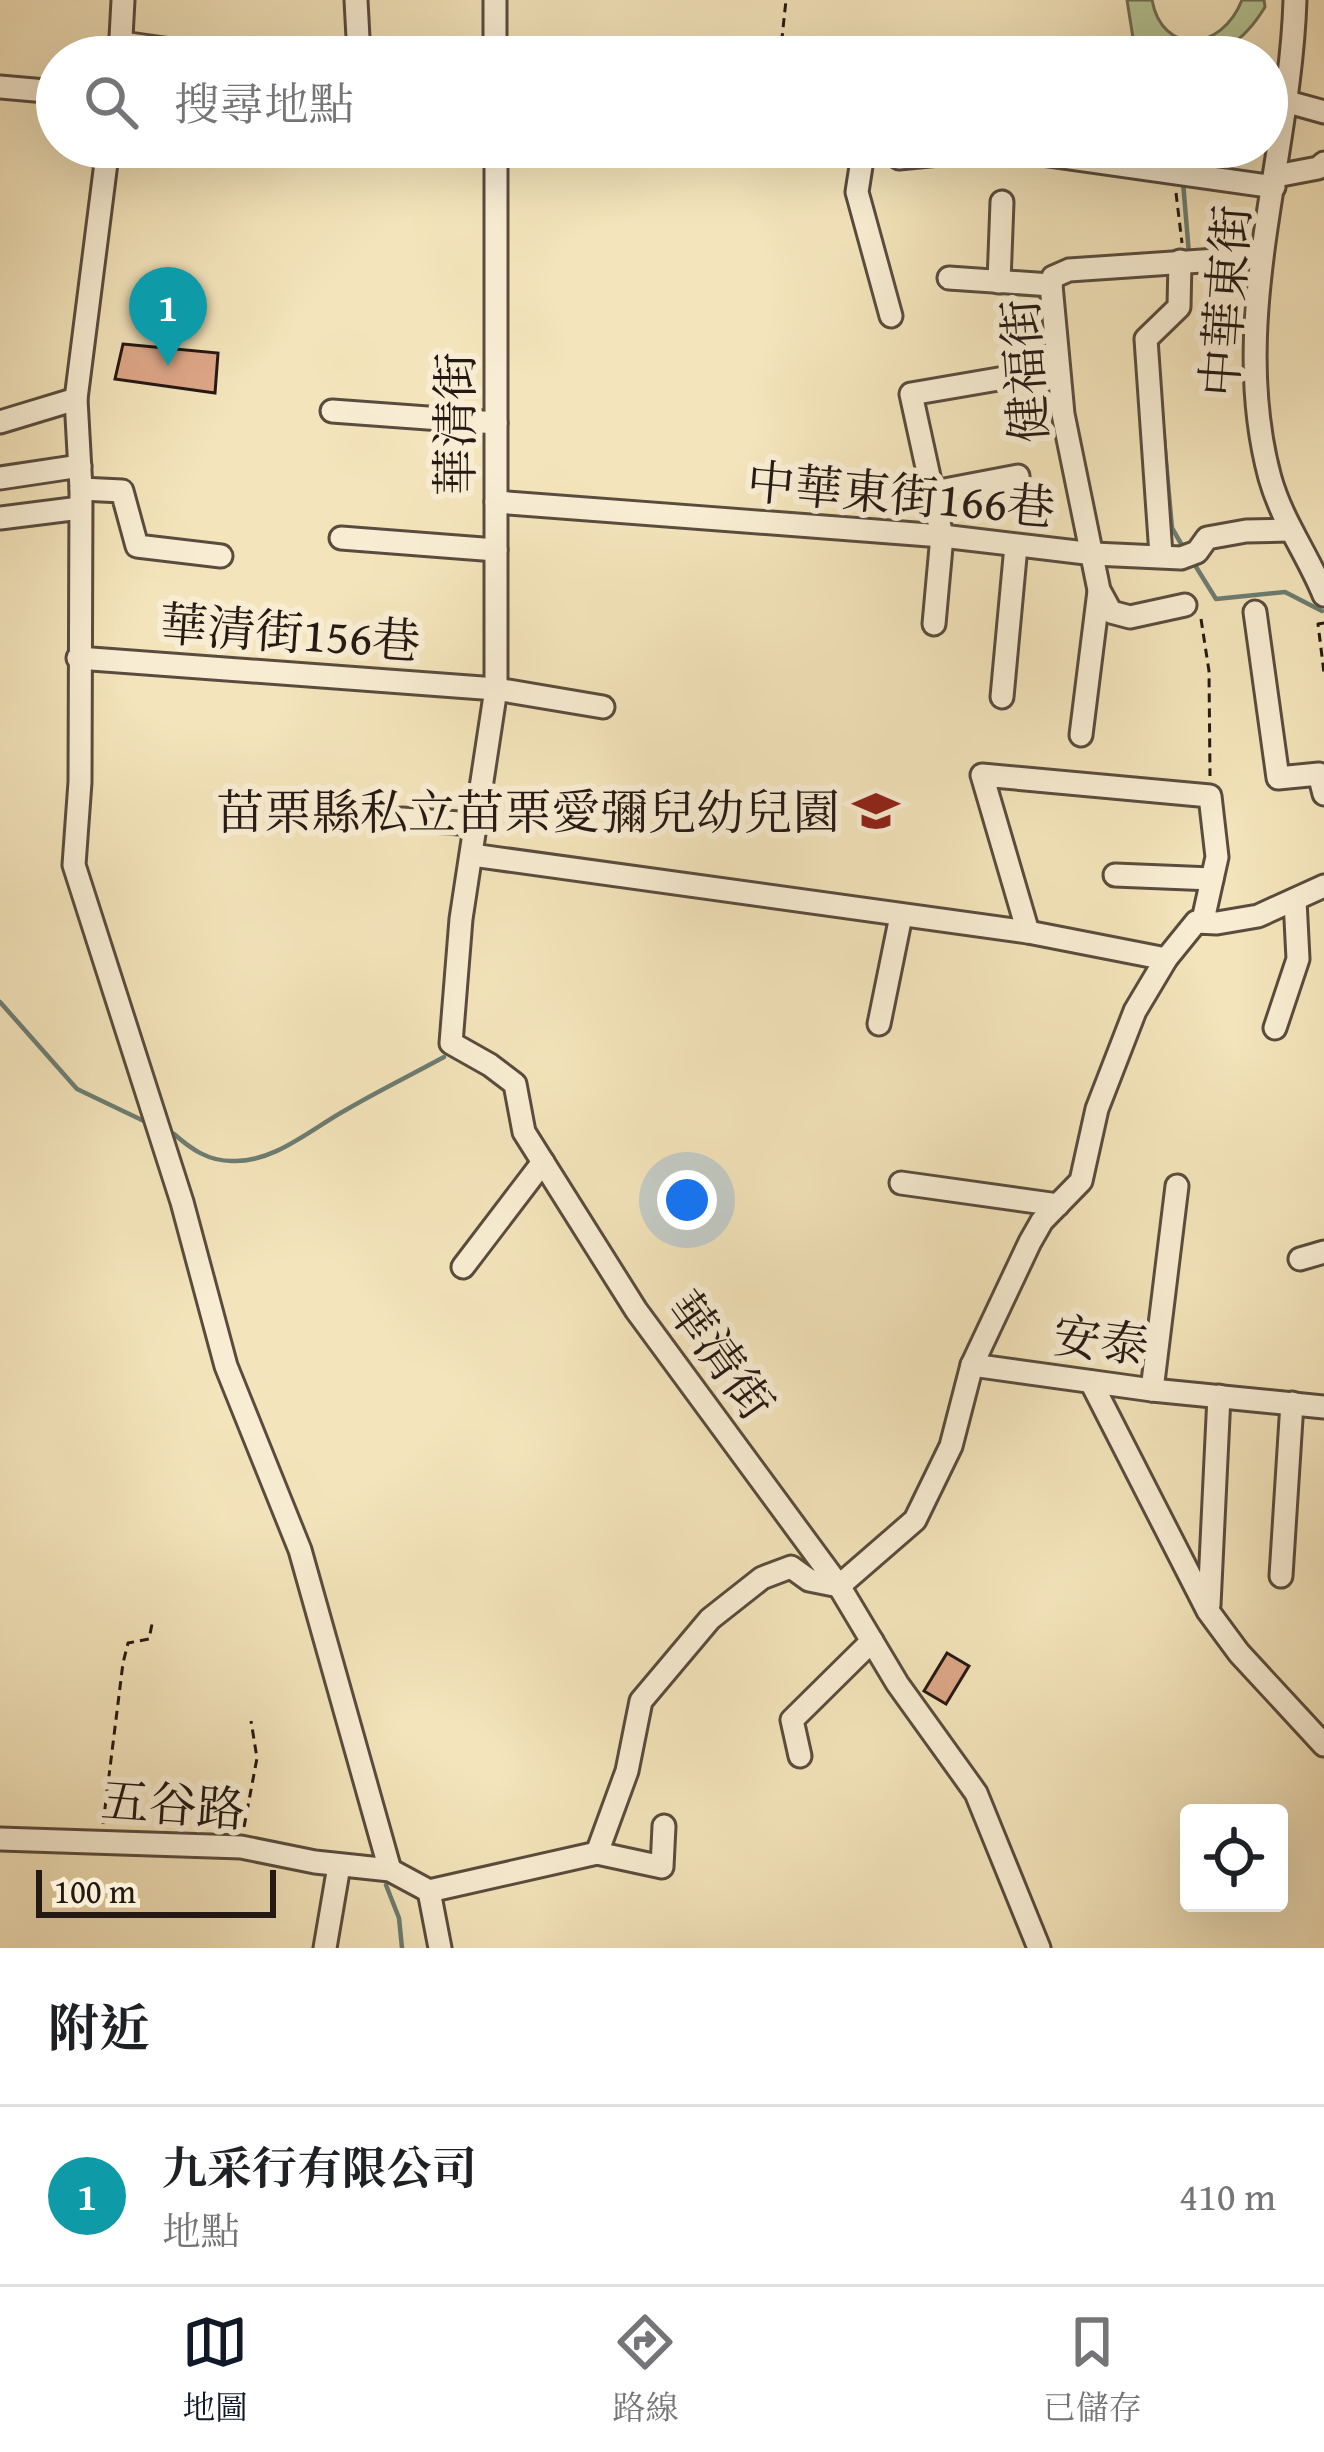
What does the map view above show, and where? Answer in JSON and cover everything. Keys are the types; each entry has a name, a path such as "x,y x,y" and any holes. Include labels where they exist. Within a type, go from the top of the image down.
{"street":[{"path":"122,36 123,0"},
{"path":"356,0 358,36"},
{"path":"495,0 496,36"},
{"name":"中華東街","path":"1288,102 1295,0"},
{"path":"0,87 36,90"},
{"path":"1288,102 1324,112"},
{"path":"1133,168 1275,182 1324,163"},
{"path":"105,168 76,399 81,488 80,782 74,865 182,1202 226,1366 300,1550 390,1870 429,1891 597,1852 662,1867 664,1826"},
{"name":"華清街","path":"496,168 496,689 455,962 451,1043 514,1084 524,1132 636,1310 839,1586 976,1793 1039,1948"},
{"path":"861,168 857,192 891,316"},
{"name":"中華東街","path":"1277,168 1261,257 1256,339 1259,422 1270,477 1289,530 1314,557 1322,587"},
{"path":"999,282 1002,202"},
{"name":"健福街","path":"1081,735 1100,590 1063,414 1053,277 1069,270 1261,257"},
{"path":"1179,555 1146,339 1179,308 1187,260"},
{"path":"949,278 1051,285"},
{"path":"934,624 943,536 911,394 1057,368"},
{"path":"0,422 76,399"},
{"path":"332,411 496,423"},
{"path":"934,492 1018,476"},
{"path":"0,478 122,491 137,546 221,556"},
{"path":"0,518 81,488"},
{"name":"中華東街166巷","path":"496,502 943,536 1094,554 1179,555 1207,538 1289,530"},
{"path":"341,538 496,550"},
{"path":"1002,697 1016,546"},
{"path":"1100,590 1111,612 1130,617 1193,612"},
{"path":"1256,612 1278,778 1319,774 1324,794"},
{"name":"華清街156巷","path":"78,658 496,689 603,707"},
{"path":"1028,932 982,776 1210,796 1217,857 1202,920"},
{"path":"402,819 474,824"},
{"path":"472,855 1028,932 1166,959"},
{"path":"1115,875 1212,878"},
{"path":"597,1852 627,1771 641,1701 688,1641 762,1578 791,1567 808,1580 839,1586 915,1520 951,1447 973,1365 1030,1242 1042,1221 1081,1181 1096,1108 1110,1071 1135,1010 1166,959 1196,922 1258,916 1324,886"},
{"path":"1275,1028 1298,959 1294,900"},
{"path":"879,1024 901,916"},
{"path":"463,1267 543,1162"},
{"path":"901,1183 1058,1205"},
{"path":"1152,1390 1177,1186"},
{"path":"1300,1258 1324,1252"},
{"name":"安泰","path":"973,1365 1152,1390 1292,1403 1323,1399"},
{"path":"1090,1382 1208,1611 1239,1653 1324,1745"},
{"path":"1208,1611 1219,1396"},
{"path":"1281,1576 1292,1403"},
{"path":"800,1756 792,1720 872,1642"},
{"name":"五谷路","path":"0,1839 241,1847 339,1866 390,1870"},
{"path":"325,1948 339,1866"},
{"path":"429,1891 440,1948"}],"path":[{"path":"782,36 786,0"},
{"path":"1173,174 1187,260"},
{"path":"1193,612 1209,671 1210,796"},
{"path":"1324,622 1318,624 1324,673"},
{"path":"99,1840 123,1663 128,1643 149,1640 152,1624"},
{"path":"241,1847 256,1758 251,1721"}],"green space":[{"path":"1127,0 1152,0 1158,18 1176,36 1133,36"},
{"path":"1242,0 1264,0 1265,7 1242,36 1210,36 1233,17"}],"building":[{"path":"123,344 218,353 215,393 115,379"},
{"path":"947,1653 969,1666 946,1704 924,1691"}],"waterway":[{"path":"1183,182 1189,254"},
{"path":"1161,406 1172,528 1183,547"},
{"path":"1193,562 1216,599 1285,592 1322,611"},
{"path":"0,1002 77,1089 146,1122"},
{"path":"174,1134 215,1159 262,1157 444,1057"},
{"path":"386,1885 399,1918 402,1948"}],"place":[{"name":"九采行有限公司","path":"168,366"},
{"name":"苗栗縣私立苗栗愛彌兒幼兒園","path":"876,811"}]}
